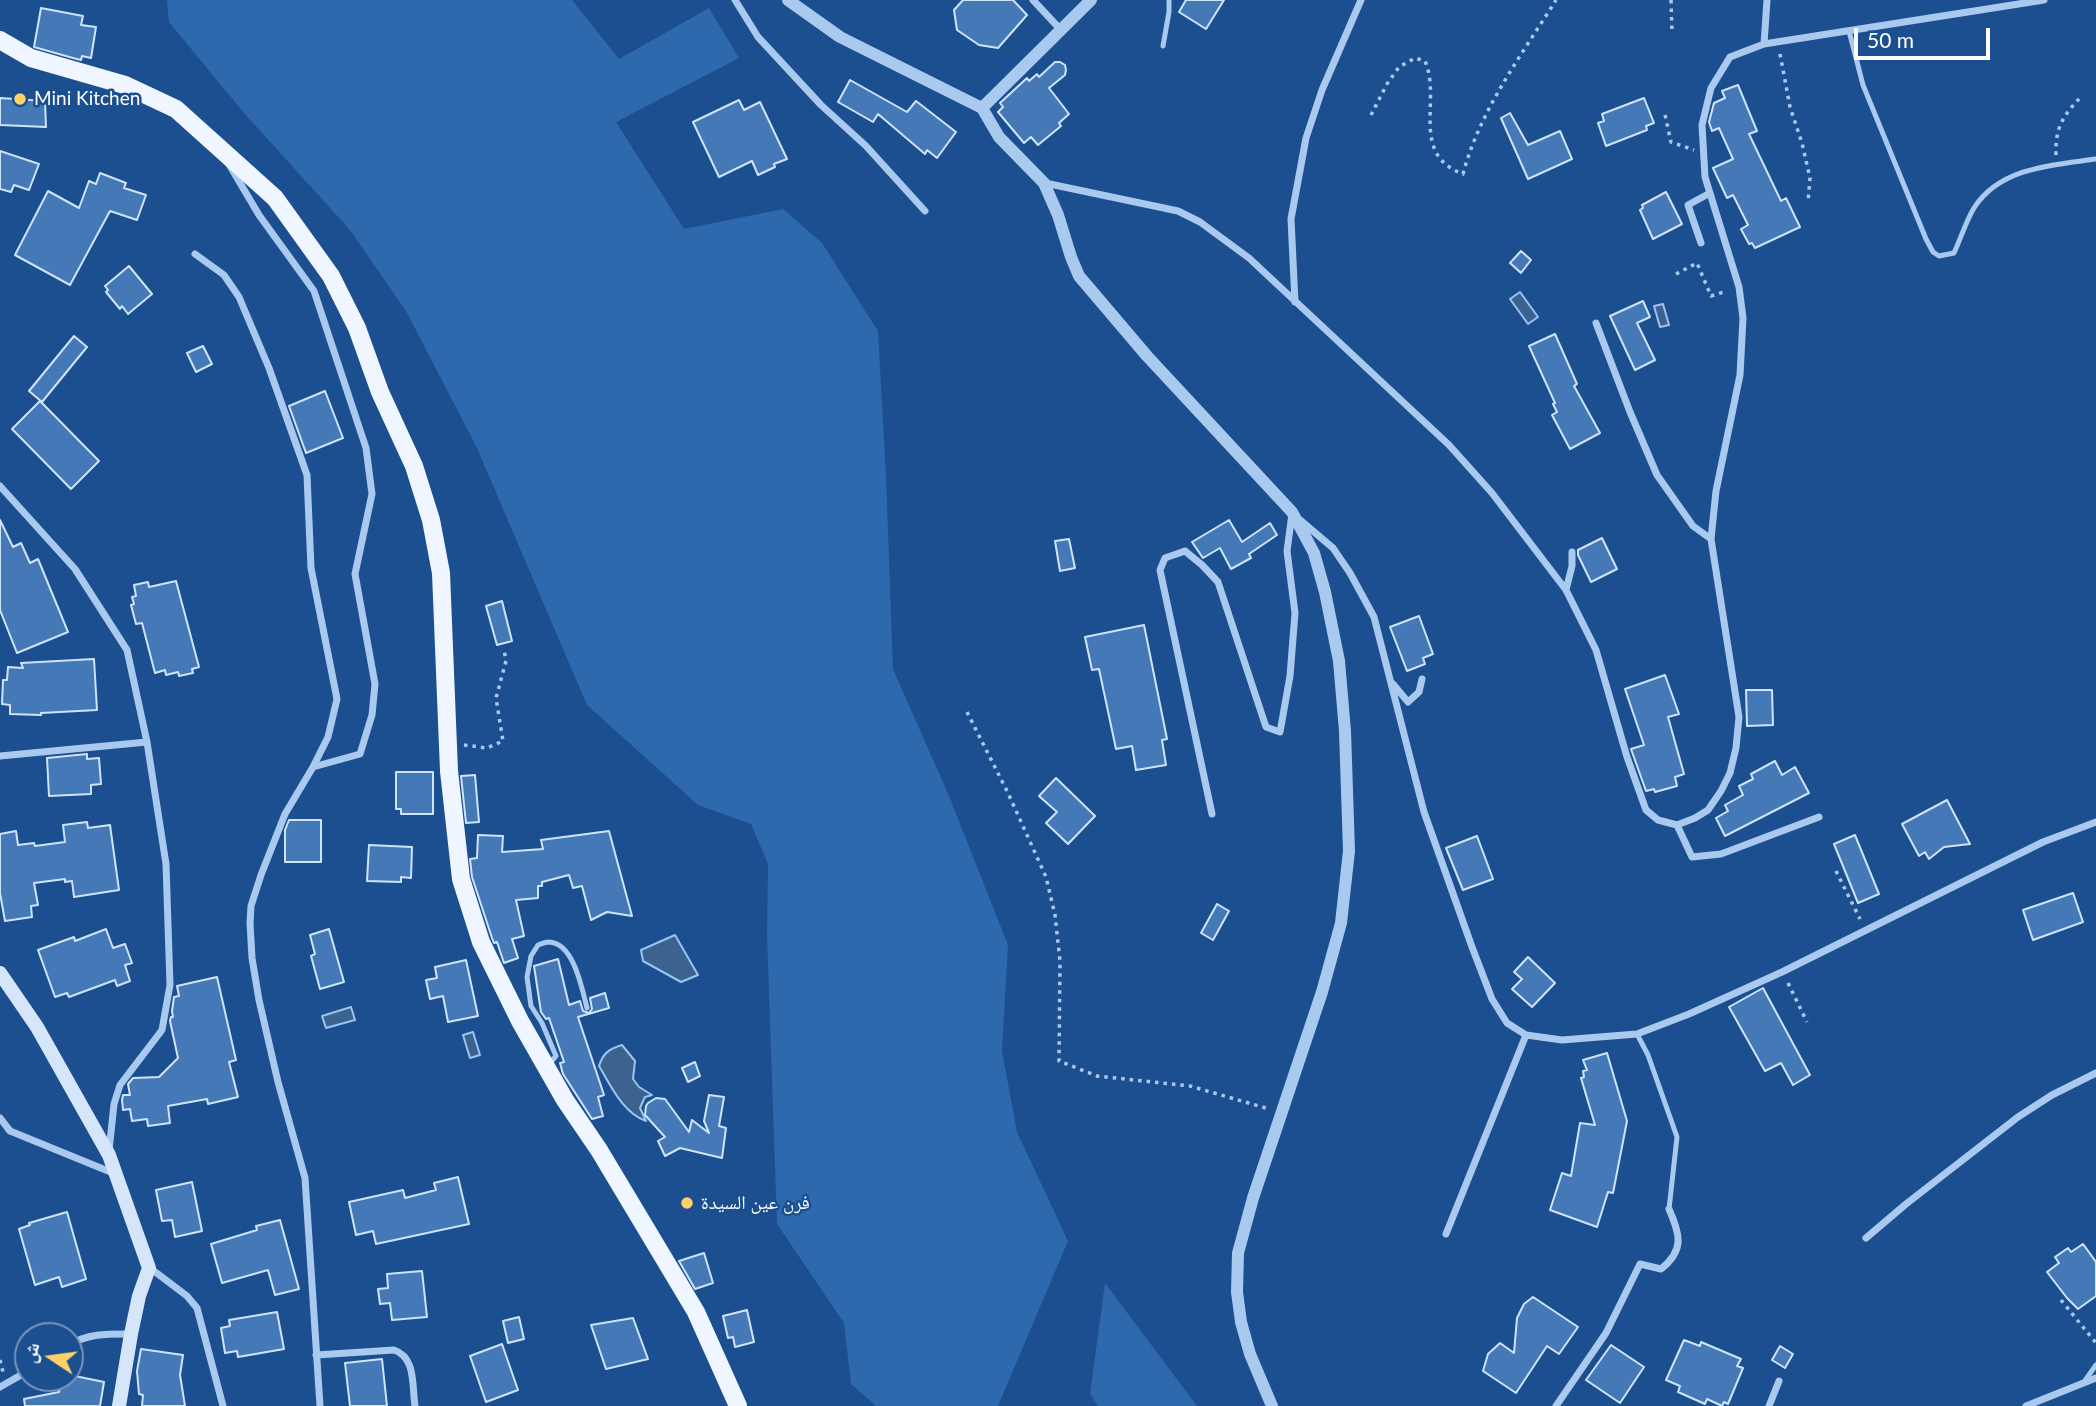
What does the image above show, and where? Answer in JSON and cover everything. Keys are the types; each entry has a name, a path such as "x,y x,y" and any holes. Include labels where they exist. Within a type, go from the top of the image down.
{"main road":[{"path":"0,40 31,58 125,85 176,109 275,198 331,276 357,328 380,392 414,466 431,520 441,573 449,771 461,879 481,942 520,1021 565,1100 599,1150 696,1312 738,1406"},
{"path":"0,973 37,1027 109,1155 149,1268 139,1296 119,1406"}],"street":[{"path":"735,0 758,37 821,105 866,146 925,211"},
{"path":"788,0 840,37 982,108 999,137 1044,183 1079,276 1147,356 1292,512 1333,548 1374,617 1424,812 1492,999 1507,1023 1526,1035 1562,1040 1637,1034 1782,972 2043,842 2096,822"},
{"path":"1033,0 1061,30"},
{"path":"982,108 1091,0"},
{"path":"1295,302 1291,219 1306,138 1322,90 1361,0"},
{"path":"1764,44 1767,0"},
{"path":"1044,183 1178,211 1200,222 1249,258 1449,445 1492,493 1566,590 1596,650 1627,757 1646,810 1658,820 1677,825 1707,810 1721,791 1730,772 1736,748 1739,718 1711,539 1716,491 1740,375 1744,318 1739,287 1705,177 1702,125 1711,88 1730,57 1764,44 2044,0"},
{"path":"217,145 259,215 314,291 366,448 372,494 355,573 375,684 372,715 360,754 313,767"},
{"path":"1701,243 1688,205 1710,193"},
{"path":"195,254 224,275 239,297 269,368 307,475 311,568 337,699 328,737 285,814 261,874 251,906 250,923 259,1000 278,1082 305,1178 320,1406"},
{"path":"1596,323 1657,475 1693,526 1711,539"},
{"path":"0,486 75,569 127,650 147,742 166,864 170,985 162,1030 120,1085 114,1104 109,1155"},
{"path":"1212,814 1160,570 1165,558 1185,551 1217,582 1266,727 1280,732 1290,676 1296,612 1287,551 1292,512"},
{"path":"1272,1406 1250,1354 1241,1322 1237,1292 1238,1253 1280,1112 1322,992 1341,923 1349,851 1345,731 1339,661 1314,553 1292,512"},
{"path":"1566,590 1572,566 1572,551"},
{"path":"1391,681 1408,702 1419,692 1422,679"},
{"path":"0,756 147,742"},
{"path":"1677,825 1692,857 1721,854 1819,817"},
{"path":"1446,1234 1526,1035"},
{"path":"1866,1238 2018,1117 2096,1073"},
{"path":"0,1118 10,1131 117,1175"},
{"path":"1556,1406 1606,1333 1640,1264 1661,1269 1673,1260 1680,1233 1669,1209"},
{"path":"149,1268 187,1296 197,1308 223,1406"},
{"path":"84,1338 131,1334"},
{"path":"316,1354 394,1350 403,1353 410,1362 415,1406"},
{"path":"2026,1406 2096,1378"},
{"path":"1769,1406 1779,1381"}],"lane":[{"path":"1163,46 1170,0"},
{"path":"1849,31 1863,85 1926,239 1939,256 1954,253 1974,208 2002,180 2056,164 2096,159"},
{"path":"547,1066 556,1056 542,1023 531,1006 527,977 531,956 538,945 551,942 562,947 574,964 587,1008"},
{"path":"1637,1034 1648,1055 1677,1137 1669,1209"},
{"path":"2084,1382 2096,1365"}],"path":[{"path":"1371,116 1399,67 1416,58 1425,61 1430,73 1429,115 1433,148 1453,170 1463,174 1471,147 1493,100 1556,0"},
{"path":"1671,0 1672,34"},
{"path":"1778,42 1790,107 1810,178 1808,202"},
{"path":"2056,164 2055,139 2066,113 2082,96"},
{"path":"1665,115 1671,142 1702,152"},
{"path":"1676,274 1697,263 1711,296 1739,287"},
{"path":"448,743 487,748 503,741 496,698 506,662 504,649"},
{"path":"967,712 1046,877 1055,915 1060,961 1059,1061 1097,1076 1190,1086 1280,1112"},
{"path":"1836,871 1866,930"},
{"path":"1782,972 1807,1022"},
{"path":"2061,1300 2096,1343"}],"shaded area":[{"path":"167,0 572,0 619,59 709,8 739,58 616,122 684,229 783,209 822,243 878,331 893,669 949,796 1008,945 1002,1051 1017,1132 1068,1241 998,1406 876,1406 851,1384 844,1323 777,1224 767,935 768,864 751,824 698,805 587,705 477,448 406,311 350,230 244,113 169,22"},
{"path":"1520,292 1538,317 1528,324 1510,299"},
{"path":"1663,304 1669,325 1660,327 1654,306"},
{"path":"675,935 698,975 681,982 643,961 641,950"},
{"path":"351,1007 355,1020 326,1028 322,1016"},
{"path":"473,1032 480,1055 470,1058 463,1035"},
{"path":"622,1045 635,1061 633,1079 639,1087 652,1095 645,1097 640,1108 646,1121 624,1105 599,1066 607,1052"},
{"path":"1105,1283 1197,1406 1098,1406 1090,1394"}],"building":[{"path":"963,0 1013,0 1027,15 998,48 979,45 957,30 954,10"},
{"path":"1186,0 1224,0 1206,29 1179,12"},
{"path":"41,8 83,16 81,25 96,27 91,58 82,56 81,60 34,47"},
{"path":"1055,62 1065,65 1065,75 1049,88 1069,114 1059,123 1061,126 1038,145 1031,137 1024,143 998,112 1003,107 1000,103 1027,78 1029,81 1037,74 1039,77"},
{"path":"850,80 907,112 916,101 956,132 937,158 927,150 925,154 878,114 873,122 838,102"},
{"path":"1738,85 1757,131 1749,134 1781,201 1786,198 1800,227 1755,248 1752,243 1749,244 1741,229 1748,225 1733,195 1727,198 1713,168 1733,159 1719,128 1712,131 1709,122 1714,103 1725,98 1722,91"},
{"path":"0,98 45,101 46,127 0,125"},
{"path":"1644,98 1654,123 1646,126 1647,130 1606,146 1598,123 1604,121 1602,114"},
{"path":"739,100 744,110 760,102 787,159 758,175 752,161 719,177 693,122"},
{"path":"1510,113 1528,145 1560,131 1572,159 1528,179 1501,118"},
{"path":"0,151 39,164 29,190 14,185 11,192 0,189"},
{"path":"100,173 126,183 124,188 146,195 137,220 110,211 70,285 15,255 48,191 79,208 89,181 96,184"},
{"path":"1666,192 1682,224 1653,239 1640,210 1642,205"},
{"path":"1521,251 1531,260 1521,273 1510,263"},
{"path":"129,266 152,294 128,314 122,306 120,309 106,292 108,290 105,286"},
{"path":"1643,301 1650,317 1637,323 1655,360 1635,370 1610,316"},
{"path":"1555,334 1577,384 1574,386 1600,433 1570,449 1552,415 1557,412 1553,404 1555,403 1529,346"},
{"path":"74,336 87,347 42,402 29,391"},
{"path":"203,346 212,364 196,372 187,353"},
{"path":"325,391 343,438 306,453 289,406"},
{"path":"40,401 99,461 71,489 12,429"},
{"path":"0,520 13,547 21,543 30,563 38,559 68,632 17,653 0,610"},
{"path":"1229,520 1242,542 1270,523 1277,535 1249,554 1251,558 1231,569 1220,548 1203,558 1192,542"},
{"path":"1602,538 1617,569 1591,582 1578,550"},
{"path":"1069,539 1075,568 1060,571 1055,541"},
{"path":"176,581 199,667 192,669 193,673 179,676 178,672 166,675 165,670 155,673 142,623 136,624 131,605 134,604 132,597 136,596 134,585 148,582 149,587"},
{"path":"502,601 512,641 497,645 486,606"},
{"path":"1419,616 1433,654 1423,658 1425,664 1407,671 1390,627"},
{"path":"1144,625 1167,739 1162,740 1166,765 1136,770 1132,746 1116,749 1099,669 1092,670 1085,637"},
{"path":"94,659 97,710 41,715 10,714 10,705 2,704 3,680 7,680 8,667 23,668 21,663"},
{"path":"1665,675 1679,714 1668,717 1684,774 1675,777 1677,786 1655,792 1654,789 1646,791 1631,749 1644,745 1625,689"},
{"path":"1746,690 1772,690 1773,725 1747,726"},
{"path":"87,754 87,759 99,758 101,784 91,785 91,794 49,796 47,758"},
{"path":"1775,761 1782,775 1795,767 1809,793 1725,836 1716,818 1728,811 1725,805 1743,795 1739,786 1753,779 1751,774"},
{"path":"396,772 433,772 433,814 401,814 401,809 396,809"},
{"path":"475,775 479,822 466,823 461,776"},
{"path":"1056,778 1095,816 1068,844 1046,823 1057,812 1039,796"},
{"path":"1947,800 1970,844 1944,847 1929,859 1925,852 1919,856 1902,824"},
{"path":"289,820 321,820 321,862 285,862 285,830"},
{"path":"87,822 88,828 110,825 119,890 74,897 72,881 65,882 65,879 34,883 38,905 31,906 32,917 5,921 0,893 0,834 16,831 18,845 65,842 63,825"},
{"path":"609,831 632,916 607,912 591,920 582,886 573,888 569,875 542,882 542,886 538,886 538,898 516,900 524,936 512,939 518,958 504,963 497,942 494,943 492,938 472,877 470,859 477,858 478,835 503,836 502,852 543,849 541,840"},
{"path":"1855,835 1879,894 1858,903 1834,844"},
{"path":"1477,836 1493,879 1463,890 1446,848"},
{"path":"369,845 412,847 411,878 401,877 401,882 367,881"},
{"path":"2073,893 2083,922 2033,940 2023,910"},
{"path":"1217,904 1229,911 1213,940 1201,933"},
{"path":"106,929 113,948 125,944 132,963 125,965 130,981 117,986 115,980 69,997 67,993 55,997 38,950 74,937 75,941"},
{"path":"329,929 344,982 320,989 311,956 315,954 310,935"},
{"path":"1528,957 1555,983 1532,1007 1512,989 1522,979 1514,972"},
{"path":"558,959 569,1005 580,1001 583,1011 589,1013 592,1009 590,998 605,993 609,1008 578,1017 604,1095 598,1097 603,1116 592,1119 563,1074 560,1063 564,1062 549,1018 546,1019 541,1012 534,966"},
{"path":"466,960 478,1016 448,1022 443,996 430,999 426,980 437,978 435,967"},
{"path":"217,977 236,1060 229,1062 238,1097 208,1104 207,1099 168,1106 170,1123 148,1126 147,1119 132,1121 130,1109 123,1110 123,1095 130,1095 128,1084 133,1078 159,1077 178,1058 170,1021 173,1017 174,997 179,996 177,986"},
{"path":"1763,988 1810,1075 1793,1085 1781,1063 1765,1071 1729,1007"},
{"path":"1607,1053 1627,1121 1613,1193 1608,1192 1597,1227 1550,1210 1562,1173 1571,1176 1580,1123 1595,1125 1581,1078 1584,1077 1583,1071 1587,1070 1583,1060"},
{"path":"695,1062 700,1076 688,1082 682,1068"},
{"path":"709,1095 724,1097 719,1126 726,1128 722,1158 680,1148 665,1156 658,1141 665,1137 645,1115 648,1103 656,1098 665,1099 689,1132 692,1120 709,1133 704,1121"},
{"path":"458,1177 469,1224 376,1244 373,1231 356,1235 349,1202 403,1190 405,1198 436,1190 434,1183"},
{"path":"192,1182 202,1231 175,1237 172,1220 162,1221 156,1190"},
{"path":"67,1212 86,1279 62,1287 59,1277 35,1285 19,1229 30,1225 29,1223"},
{"path":"280,1220 299,1289 275,1295 268,1270 222,1283 211,1244 257,1230 256,1226"},
{"path":"2083,1244 2096,1262 2096,1296 2078,1309 2047,1272 2059,1263 2055,1257 2068,1248 2071,1252"},
{"path":"704,1253 713,1283 695,1289 679,1261"},
{"path":"422,1271 427,1317 392,1320 390,1303 380,1304 378,1289 388,1288 387,1274"},
{"path":"1533,1297 1578,1327 1559,1354 1547,1346 1516,1393 1483,1371 1488,1354 1500,1343 1514,1353 1517,1318 1524,1304"},
{"path":"747,1310 754,1342 735,1347 733,1337 728,1338 723,1316"},
{"path":"277,1312 284,1349 238,1357 237,1351 225,1353 221,1328 230,1326 229,1320"},
{"path":"519,1317 524,1339 508,1343 503,1321"},
{"path":"633,1318 648,1359 606,1369 591,1325"},
{"path":"1684,1340 1700,1346 1701,1342 1741,1359 1737,1366 1743,1368 1728,1404 1724,1402 1722,1406 1707,1399 1705,1404 1678,1392 1680,1386 1666,1380"},
{"path":"502,1344 518,1390 486,1402 470,1356"},
{"path":"1611,1345 1644,1367 1620,1403 1586,1380"},
{"path":"1780,1346 1793,1354 1785,1368 1772,1360"},
{"path":"141,1349 183,1355 180,1375 185,1406 142,1406 143,1395 139,1394 137,1371"},
{"path":"382,1359 387,1406 350,1406 345,1363"},
{"path":"84,1378 104,1382 100,1406 25,1406 24,1399 59,1392 84,1392"}],"place":[{"name":"Mini Kitchen","path":"20,99"},
{"name":"فرن عين السيدة","path":"687,1203"}]}
